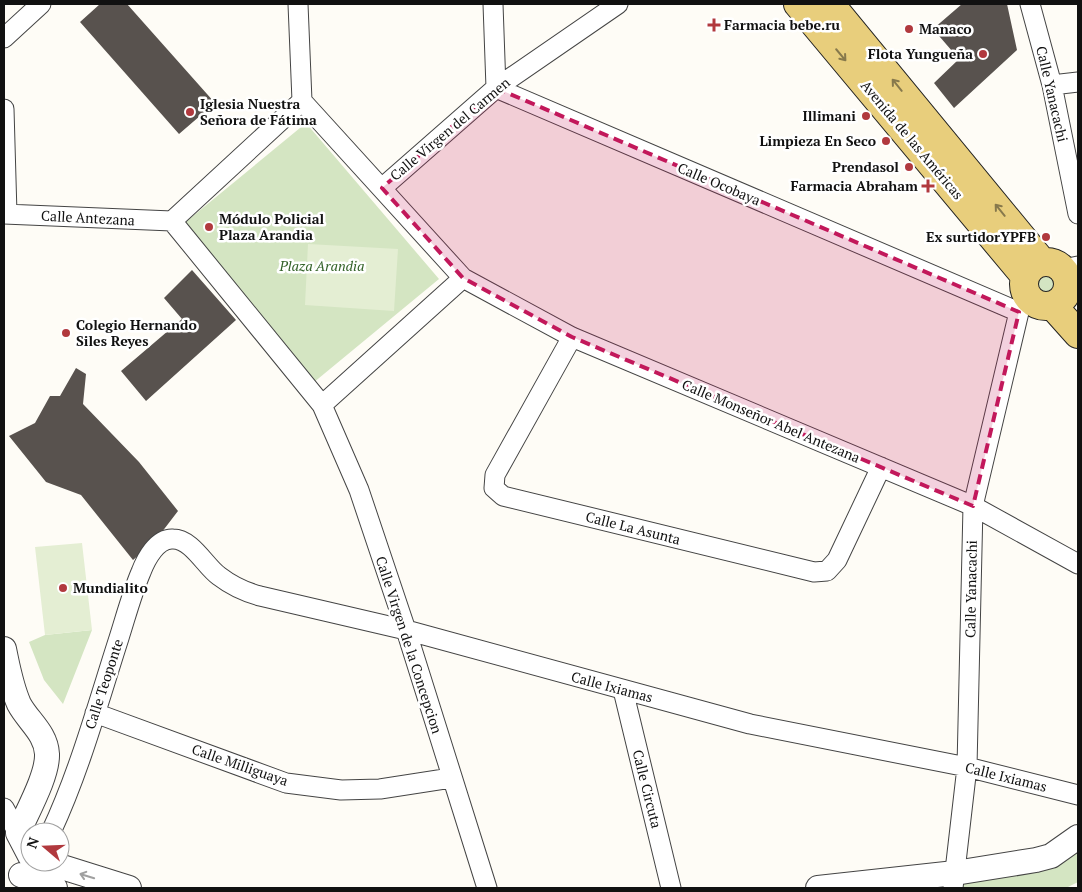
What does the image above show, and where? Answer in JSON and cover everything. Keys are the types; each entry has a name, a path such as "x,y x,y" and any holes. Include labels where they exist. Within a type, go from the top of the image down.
{"main road":[{"name":"Avenida de las Américas","path":"798,4 1050,287"},
{"name":"Avenida de las Américas","path":"830,4 1050,287 1078,334"}],"street":[{"path":"4,38 41,4"},
{"path":"172,221 302,101 298,4"},
{"path":"493,4 496,88"},
{"name":"Calle Virgen del Carmen","path":"382,188 496,88 618,4"},
{"name":"Calle Yanacachi","path":"1030,4 1052,85 1078,214"},
{"path":"1052,85 1078,82"},
{"name":"Calle Ocobaya","path":"496,88 1050,287"},
{"name":"Calle Monseñor Abel Antezana","path":"302,101 463,278 572,337 973,506 1078,564"},
{"path":"4,109 5,214"},
{"name":"Calle Antezana","path":"5,214 172,221"},
{"name":"Calle Virgen de la Concepcion","path":"172,221 322,405 358,490 406,630 487,888"},
{"path":"322,405 463,278"},
{"name":"Calle Yanacachi","path":"954,881 968,768 973,506 1050,287"},
{"name":"Calle La Asunta","path":"572,337 496,475 494,488 503,496 814,572 827,571 837,560 881,468"},
{"name":"Calle Ixiamas","path":"164,540 173,538 190,546 210,568 242,591 406,630 750,724 968,768 1078,795"},
{"name":"Calle Teoponte","path":"56,822 95,713 141,572 156,546 164,540"},
{"path":"4,649 13,689 21,706 40,732 47,753 45,767 18,833"},
{"name":"Calle Circuta","path":"623,690 671,888"},
{"name":"Calle Milliguaya","path":"95,713 286,783 341,790 380,790 451,778"},
{"path":"4,808 20,839"},
{"path":"818,888 954,881 1051,856 1078,836"},
{"path":"36,872 54,888"},
{"path":"59,872 129,888"}],"highlighted area":[{"path":"496,88 1019,312 973,506 572,337 463,278 382,188"}],"green space":[{"name":"Plaza Arandia","path":"306,123 439,279 313,383 182,225"},
{"path":"308,244 398,249 394,311 305,305"},
{"path":"1045,273 1053,277 1057,285 1053,293 1045,297 1037,293 1033,285 1037,277"},
{"name":"Mundialito","path":"82,543 92,630 45,635 35,547"},
{"path":"92,630 63,704 44,680 29,642 45,635"},
{"path":"1078,852 1078,882 1066,888 959,888 967,881 1053,868"}],"building":[{"path":"100,4 127,4 215,103 179,134 80,22"},
{"name":"Flota Yungueña","path":"962,4 1007,4 1017,50 954,108 934,83 959,59 933,29"},
{"path":"192,270 236,320 146,401 121,371 182,319 164,298"},
{"path":"76,368 86,374 83,404 139,462 178,511 155,541 133,560 81,495 46,482 9,436 35,423 50,396 60,396"}],"place":[{"name":"Farmacia bebe.ru","path":"714,25"},
{"name":"Manaco","path":"909,29"},
{"name":"Flota Yungueña","path":"983,54"},
{"name":"Iglesia Nuestra Señora de Fátima","path":"190,112"},
{"name":"Illimani","path":"866,116"},
{"name":"Limpieza En Seco","path":"886,141"},
{"name":"Prendasol","path":"909,167"},
{"name":"Farmacia Abraham","path":"928,186"},
{"name":"Módulo Policial Plaza Arandia","path":"209,227"},
{"name":"Ex surtidorYPFB","path":"1046,237"},
{"name":"Colegio Hernando Siles Reyes","path":"66,333"},
{"name":"Mundialito","path":"63,588"}]}
